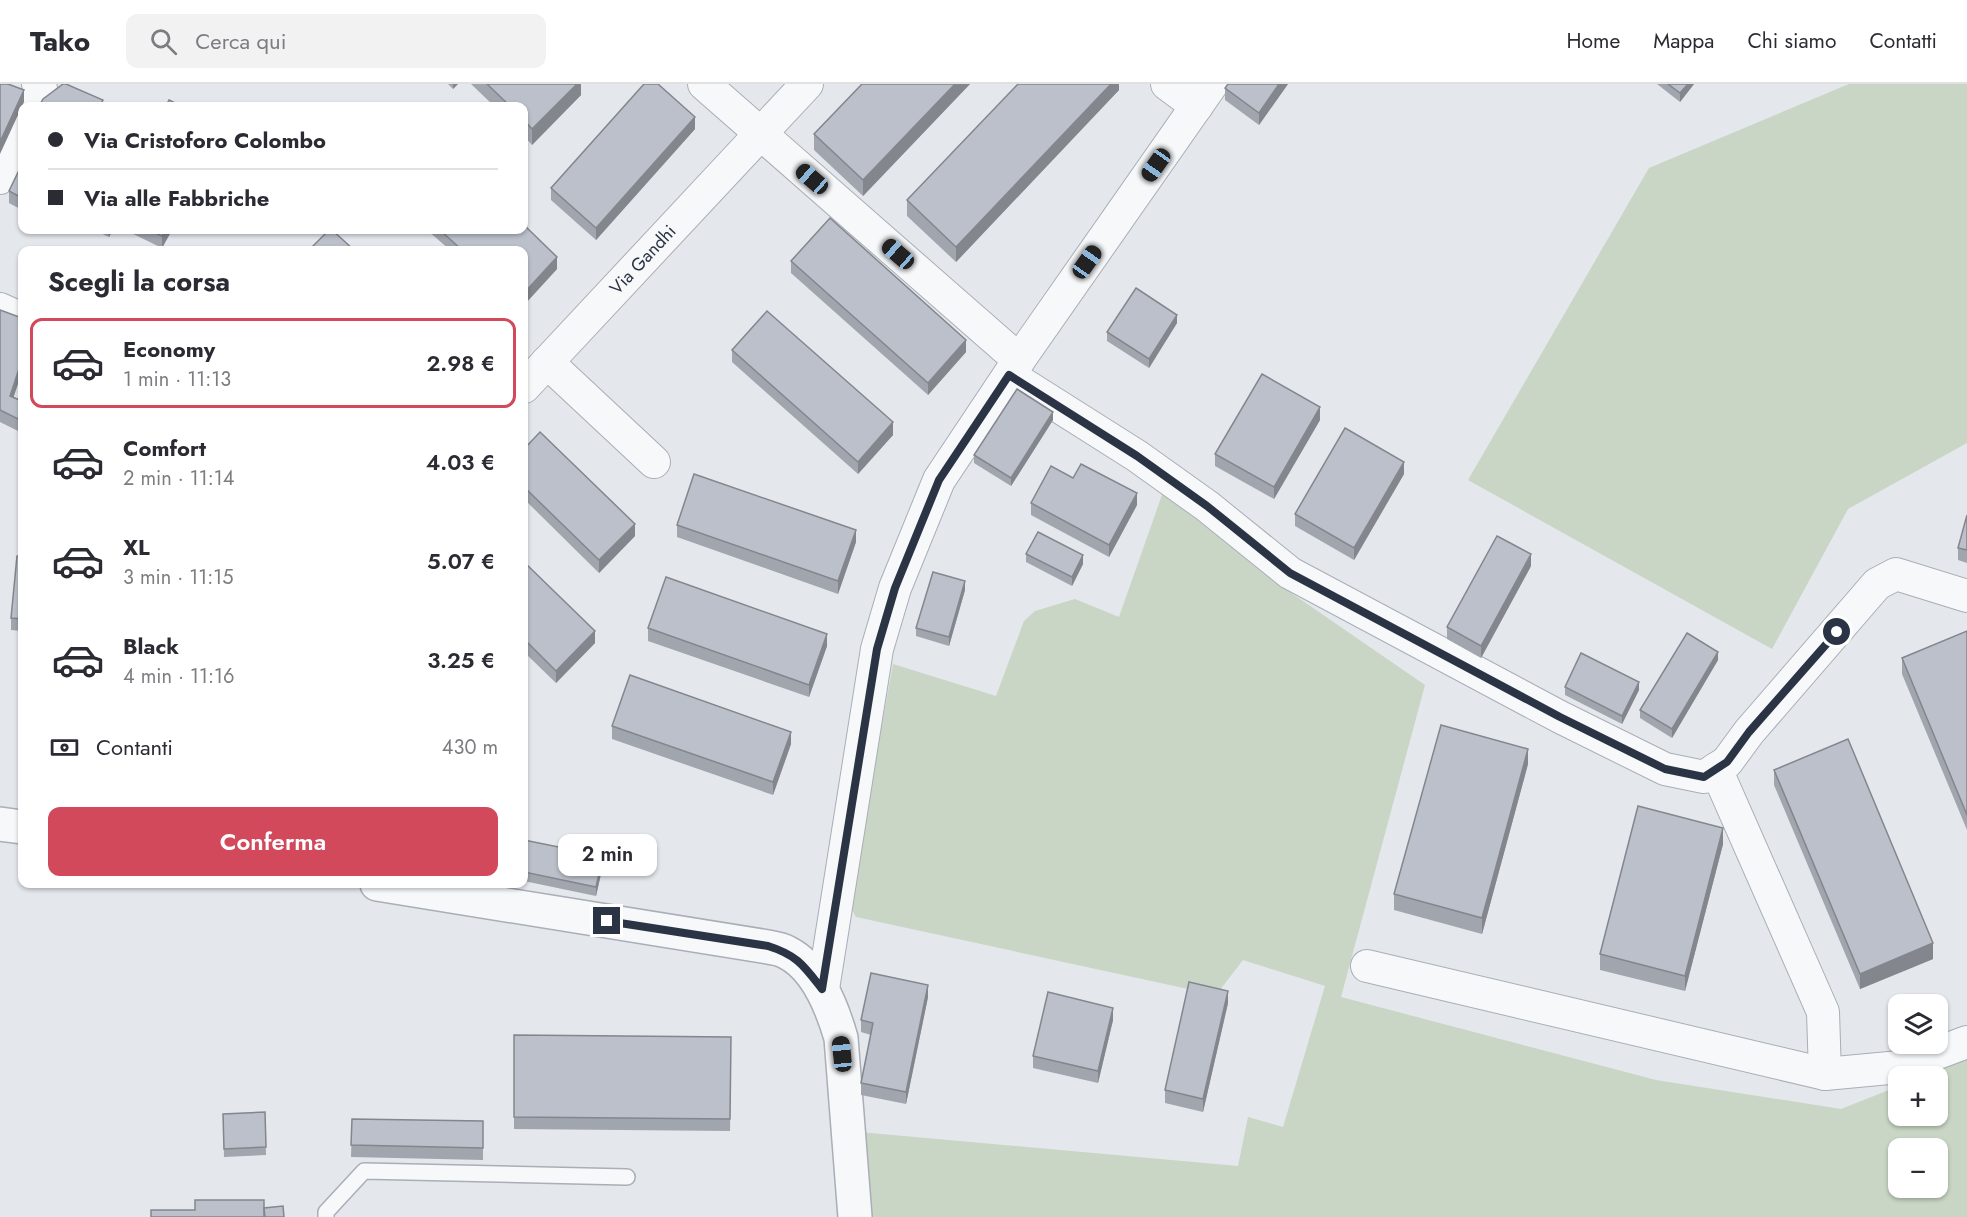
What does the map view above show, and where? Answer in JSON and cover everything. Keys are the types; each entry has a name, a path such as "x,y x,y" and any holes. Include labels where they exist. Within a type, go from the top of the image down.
{"street":[{"path":"35,102 41,89 38,84"},
{"name":"Via Gandhi","path":"528,383 807,84"},
{"path":"822,989 877,649 895,588 939,480 1014,367 1204,95 1167,84"},
{"path":"707,85 1014,367 1207,506 1290,573 1560,717 1665,769 1704,777 1727,762 1749,732 1877,584 1896,574 1967,596"},
{"path":"0,178 18,138"},
{"path":"0,309 18,317"},
{"path":"547,362 654,462"},
{"path":"1716,769 1823,1012 1825,1074"},
{"path":"0,824 18,826"},
{"path":"402,888 768,946 787,952 806,968 822,989 833,1010 841,1038 855,1217"},
{"path":"1367,966 1825,1074 1900,1067 1967,1042"}],"lane":[{"path":"326,1217 326,1212 364,1171 627,1178"}],"green space":[{"path":"1849,84 1967,84 1967,443 1848,509 1772,649 1468,480 1649,168"},
{"path":"1163,492 1271,579 1425,685 1341,997 1656,1080 1841,1109 1888,1090 1888,1126 1948,1126 1948,1067 1967,1059 1967,1217 866,1217 859,1132 1238,1166 1248,1117 1283,1127 1325,986 1243,960 1216,995 856,917 849,905 893,664 996,696 1024,621 1035,611 1075,599 1119,617"}],"building":[{"path":"0,84 8,84 24,90 0,142"},
{"path":"66,84 103,100 102,102 41,102"},
{"path":"487,84 577,84 532,129 528,124 528,102 506,102"},
{"path":"644,84 658,84 695,117 596,228 551,188"},
{"path":"862,84 955,84 863,180 814,134"},
{"path":"1018,84 1111,84 956,247 907,200"},
{"path":"1228,84 1279,84 1259,113 1225,88"},
{"path":"1668,84 1688,84 1680,93"},
{"path":"18,172 18,196 9,191"},
{"path":"830,218 966,340 928,383 791,261"},
{"path":"528,229 557,257 528,289 528,246 458,246 444,234 528,234"},
{"path":"325,234 336,234 350,246 313,246"},
{"path":"1136,288 1177,315 1149,359 1107,332"},
{"path":"0,310 18,317 18,372 10,396 18,399 18,419 0,410"},
{"path":"767,311 893,422 858,462 732,350"},
{"path":"1262,374 1320,407 1274,487 1215,454"},
{"path":"1017,389 1053,412 1011,478 974,455"},
{"path":"1345,428 1404,462 1354,548 1295,514"},
{"path":"540,432 635,524 599,560 528,491 528,445"},
{"path":"1081,464 1137,493 1109,545 1031,503 1051,466 1073,478"},
{"path":"694,474 856,530 838,581 677,525"},
{"path":"1967,515 1967,550 1958,548"},
{"path":"1038,532 1083,555 1072,577 1026,554"},
{"path":"1497,536 1531,554 1481,646 1447,627"},
{"path":"17,556 18,556 18,619 11,618"},
{"path":"528,566 595,631 556,671 528,643"},
{"path":"933,572 965,581 949,637 916,628"},
{"path":"666,577 827,634 809,685 648,628"},
{"path":"1967,631 1967,815 1902,658"},
{"path":"1687,633 1718,652 1672,729 1640,710"},
{"path":"1581,653 1639,682 1622,716 1565,687"},
{"path":"630,675 791,732 773,782 612,726"},
{"path":"1441,725 1528,749 1482,918 1394,894"},
{"path":"1848,739 1933,943 1860,974 1774,770"},
{"path":"1638,806 1723,828 1685,976 1600,954"},
{"path":"528,841 603,856 596,887 528,873"},
{"path":"871,973 928,985 906,1092 861,1083 873,1023 861,1020"},
{"path":"1189,982 1228,991 1203,1099 1165,1090"},
{"path":"1048,992 1113,1008 1098,1071 1033,1056"},
{"path":"514,1035 731,1037 730,1119 514,1117"},
{"path":"265,1112 266,1147 224,1149 223,1114"},
{"path":"352,1119 483,1121 483,1148 351,1145"},
{"path":"195,1200 264,1200 264,1217 151,1217 151,1210 195,1210"},
{"path":"283,1206 284,1217 265,1217 264,1208"}],"route":[{"path":"607,921 768,946 787,952 806,968 822,989 877,649 895,588 939,480 1009,375 1137,456 1207,506 1290,573 1560,717 1665,769 1704,777 1727,762 1749,732 1837,632"}]}
